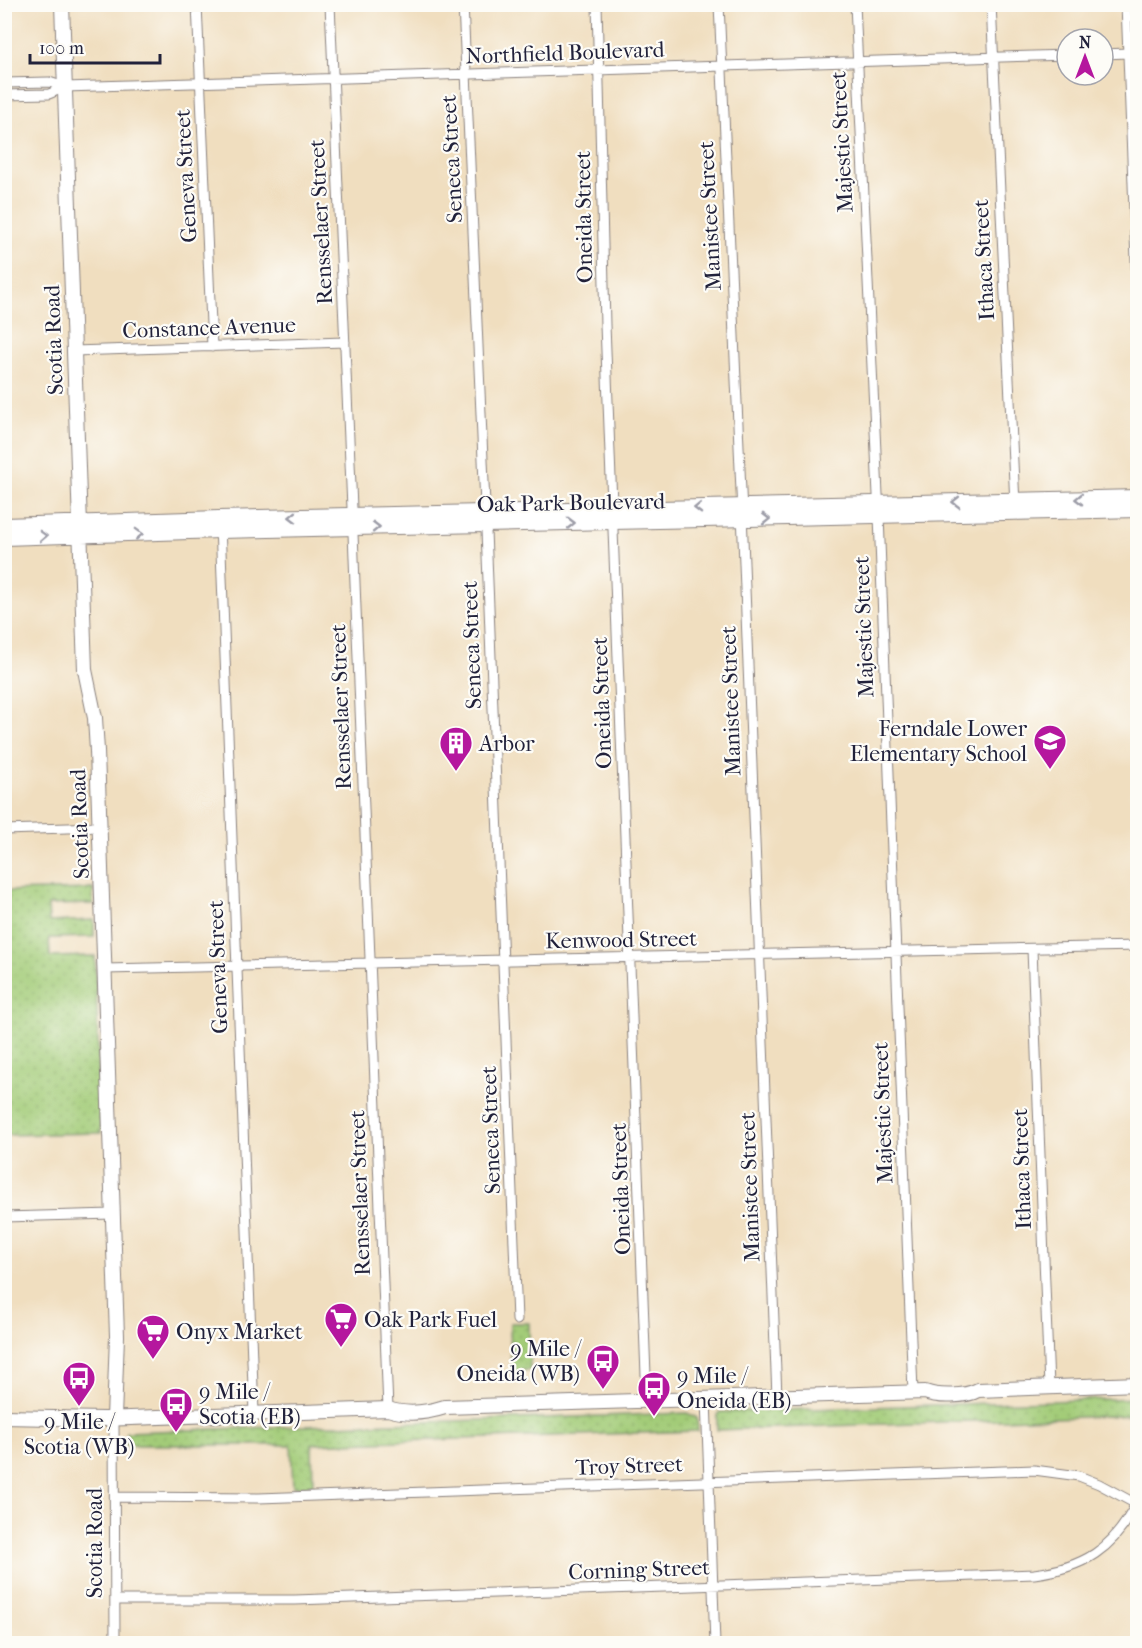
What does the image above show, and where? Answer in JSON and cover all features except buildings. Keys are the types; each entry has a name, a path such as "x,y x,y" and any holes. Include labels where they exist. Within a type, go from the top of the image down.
{"street":[{"name":"Scotia Road","path":"62,4 85,670 96,726 117,1335 114,1418 115,1644"},
{"name":"Geneva Street","path":"197,4 212,347"},
{"name":"Rensselaer Street","path":"330,4 388,1409"},
{"name":"Seneca Street","path":"463,4 486,519 517,1320"},
{"name":"Oneida Street","path":"597,4 605,325 647,1401"},
{"name":"Manistee Street","path":"720,4 777,1397"},
{"name":"Majestic Street","path":"855,4 896,953 919,1392"},
{"name":"Ithaca Street","path":"991,4 1015,507"},
{"path":"1126,4 1128,53 1133,72 1137,312"},
{"path":"1115,54 1128,53"},
{"name":"Northfield Boulevard","path":"4,84 49,82 64,87 200,84 1055,55"},
{"name":"Northfield Boulevard","path":"4,95 49,94 64,87"},
{"name":"Constance Avenue","path":"74,351 345,342"},
{"name":"Oak Park Boulevard","path":"1015,507 1137,497"},
{"name":"Oak Park Boulevard","path":"4,525 80,529 1015,507 1137,510"},
{"name":"Geneva Street","path":"220,525 254,1413"},
{"name":"Oak Park Boulevard","path":"4,538 80,529"},
{"path":"4,830 99,827"},
{"name":"Kenwood Street","path":"105,969 1137,946"},
{"name":"Ithaca Street","path":"1032,949 1049,1387"},
{"path":"4,1217 113,1214"},
{"path":"4,1417 114,1418 388,1409 407,1403 432,1403 445,1407 919,1392 933,1387 961,1386 970,1386 978,1390 1137,1384"},
{"path":"706,1399 715,1644"},
{"name":"Troy Street","path":"116,1497 259,1498 1041,1470 1079,1476 1099,1484 1136,1505"},
{"name":"Corning Street","path":"115,1600 295,1600 1013,1575 1055,1571 1086,1559 1105,1547 1124,1526 1136,1505"}],"green space":[{"path":"93,889 93,904 48,905 49,922 94,920 94,937 49,938 50,957 95,956 101,1133 5,1135 5,891"},
{"path":"510,1323 529,1323 530,1370 511,1371"},
{"path":"1138,1398 1137,1415 717,1430 717,1415 720,1412"},
{"path":"687,1413 697,1418 698,1431 312,1444 313,1486 293,1487 291,1445 126,1445 126,1432"}],"place":[{"name":"Ferndale Lower Elementary School","path":"1050,770"},
{"name":"Arbor","path":"456,772"},
{"name":"Oak Park Fuel","path":"341,1348"},
{"name":"Onyx Market","path":"153,1360"},
{"name":"9 Mile / Oneida (WB)","path":"603,1390"},
{"name":"9 Mile / Scotia (WB)","path":"79,1407"},
{"name":"9 Mile / Oneida (EB)","path":"654,1417"},
{"name":"9 Mile / Scotia (EB)","path":"176,1433"}]}
